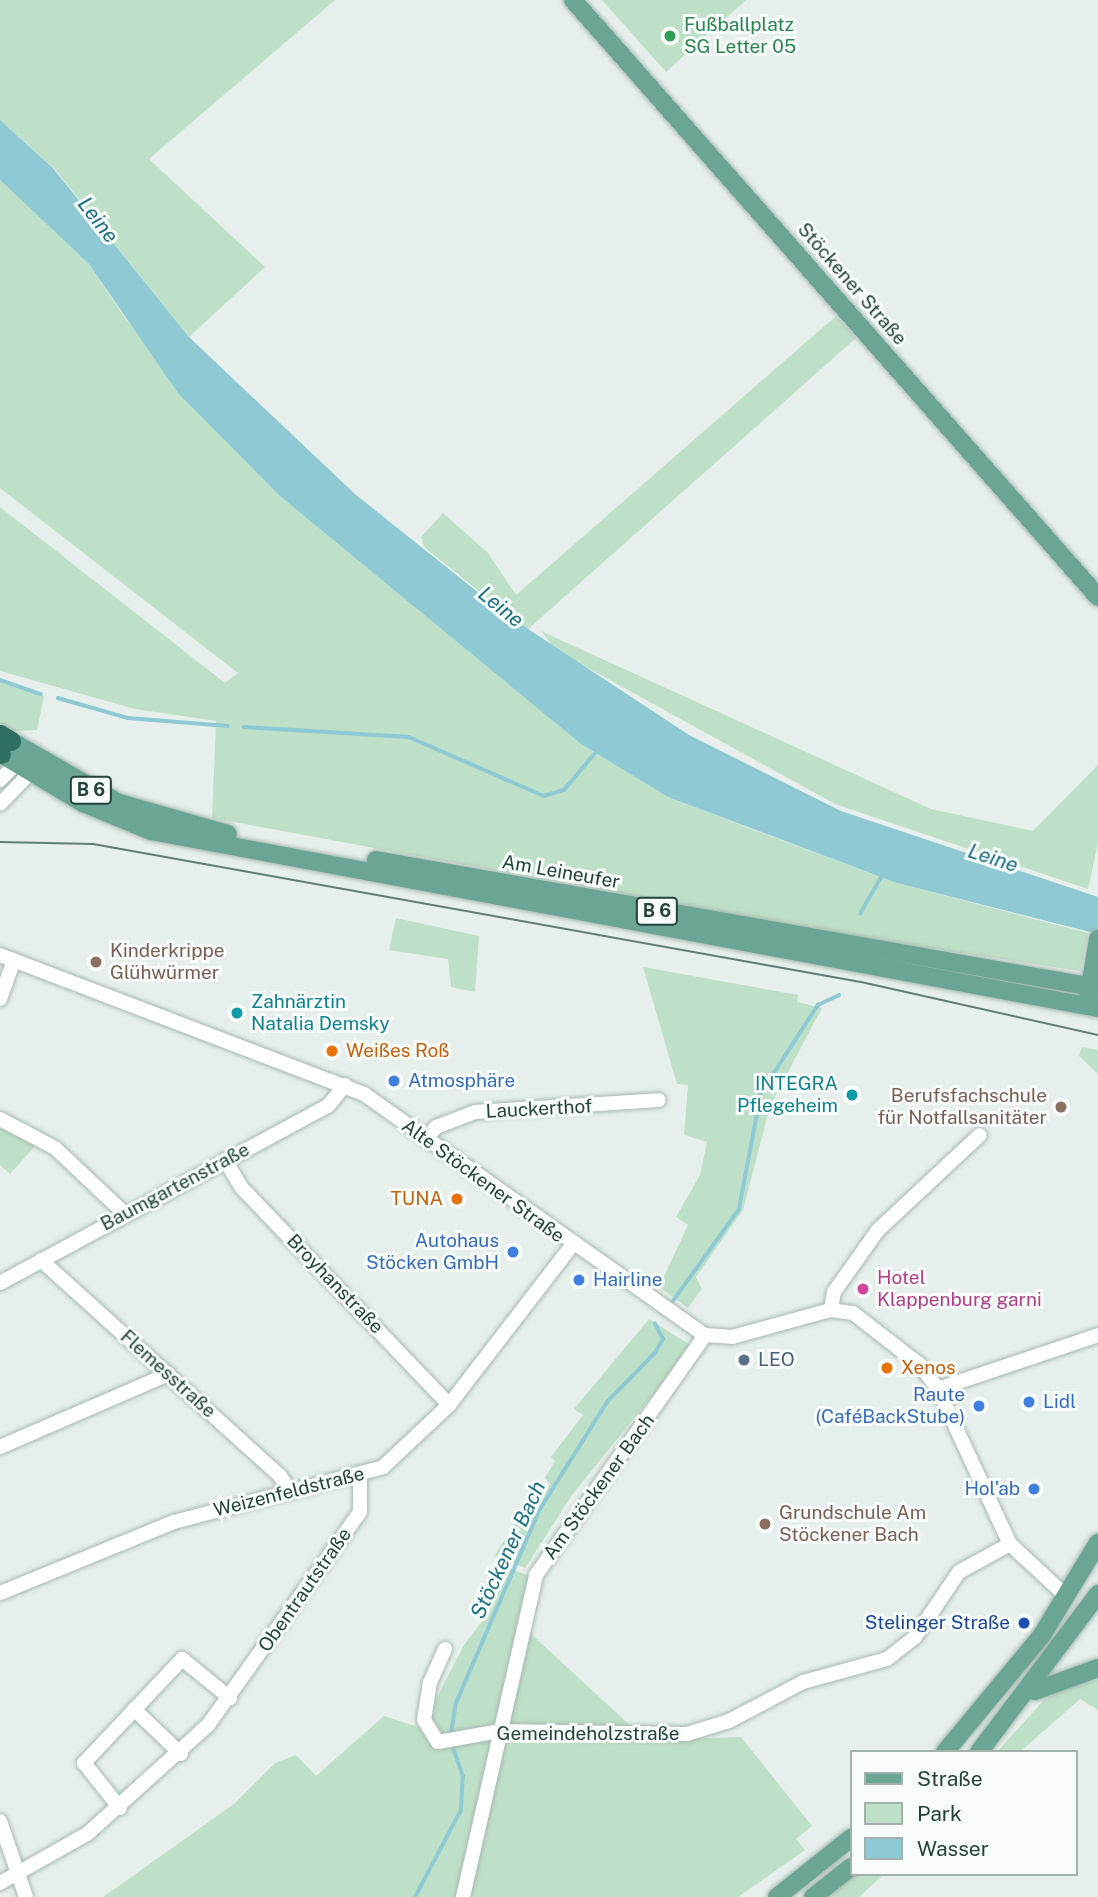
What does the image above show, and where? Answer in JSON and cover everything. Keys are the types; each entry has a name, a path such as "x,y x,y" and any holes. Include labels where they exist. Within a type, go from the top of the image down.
{"main road":[{"name":"Stöckener Straße","path":"573,0 1098,597"},
{"name":"B 6","path":"5,749 31,753"},
{"name":"B 6","path":"5,749 30,773"},
{"name":"Am Leineufer","path":"31,753 127,806 224,833 1094,988"},
{"name":"Am Leineufer","path":"30,773 83,803 151,831 1092,1007"},
{"path":"1092,1007 1098,939"},
{"path":"947,1750 1013,1673 1067,1597 1098,1543"},
{"path":"981,1750 1092,1618 1098,1594"},
{"path":"1067,1597 1092,1618"},
{"path":"1026,1696 1054,1679 1098,1668"},
{"path":"777,1897 850,1839"},
{"path":"813,1897 850,1868"}],"street":[{"path":"0,780 5,749"},
{"path":"0,804 30,773 31,753"},
{"path":"0,999 7,958"},
{"name":"Alte Stöckener Straße","path":"7,958 345,1085 705,1335"},
{"name":"Baumgartenstraße","path":"0,1283 328,1106 345,1085"},
{"name":"Lauckerthof","path":"426,1139 436,1127 475,1112 659,1100"},
{"path":"0,1119 55,1149 125,1214"},
{"path":"831,1310 834,1292 878,1230 980,1135"},
{"name":"Broyhanstraße","path":"225,1160 241,1187 449,1405"},
{"name":"Weizenfeldstraße","path":"0,1593 174,1522 290,1491 360,1476 402,1454 449,1405 572,1245"},
{"name":"Flemesstraße","path":"41,1260 169,1374 290,1491"},
{"path":"705,1335 732,1338 831,1310 853,1313 888,1336 938,1389 1010,1544 1067,1597"},
{"name":"Am Stöckener Bach","path":"463,1897 536,1575 705,1335"},
{"path":"938,1389 1098,1335"},
{"path":"0,1447 169,1374"},
{"name":"Obentrautstraße","path":"0,1883 17,1875 120,1808 181,1754 230,1698 360,1512 360,1476"},
{"name":"Gemeindeholzstraße","path":"445,1649 430,1682 424,1720 438,1742 499,1731 644,1736 710,1729 803,1682 887,1659 915,1637 959,1572 1010,1544"},
{"path":"120,1808 83,1763 182,1659 230,1698"},
{"path":"134,1709 181,1754"},
{"path":"0,1821 26,1897"}],"green space":[{"path":"0,0 335,0 149,159 265,267 189,337 53,167 0,120"},
{"name":"Fußballplatz SG Letter 05","path":"602,0 746,0 666,72"},
{"path":"0,180 89,264 125,318 281,497 581,744 668,797 762,833 897,883 1088,933 1080,971 857,937 212,818 216,721 135,709 0,671 0,507 225,683 238,673 0,488"},
{"path":"836,316 856,338 527,630 424,547 421,537 443,513 488,553 516,595"},
{"path":"541,631 931,809 1033,831 1098,765 1098,843 1088,889 835,804 557,651"},
{"path":"0,682 44,696 37,730 14,731 0,723"},
{"path":"396,918 479,936 475,992 451,987 448,959 389,950"},
{"path":"643,967 798,995 797,1002 822,1008 770,1106 743,1210 696,1277 702,1289 688,1308 659,1287 688,1225 676,1217 700,1175 707,1142 684,1135 688,1085 677,1084"},
{"path":"1082,1047 1098,1050 1098,1074 1079,1056"},
{"path":"0,1128 35,1146 10,1174 0,1165"},
{"path":"649,1319 692,1346 572,1495 525,1568 495,1555 525,1508 531,1511 550,1484 545,1478 555,1461 551,1457 583,1415 574,1409"},
{"path":"508,1568 530,1576 530,1633 646,1740 741,1737 812,1826 796,1839 805,1850 738,1897 103,1897 234,1804 275,1763 296,1755 316,1776 384,1716 421,1728 464,1645 490,1611"},
{"path":"1098,1680 1098,1710 1080,1699 1022,1750 999,1750 1043,1701 1069,1685"},
{"path":"855,1876 882,1876 859,1897 828,1897"}],"water":[{"path":"0,120 52,167 189,337 356,495 504,613 689,735 841,811 1098,897 1098,934 897,883 668,797 581,744 281,497 178,393 89,264 0,180"}],"waterway":[{"path":"0,680 41,694"},
{"path":"58,698 128,718 228,726"},
{"path":"244,727 409,737 544,796 564,790 597,751"},
{"name":"Stöckener Bach","path":"860,914 883,874"},
{"name":"Stöckener Bach","path":"673,1301 739,1209 761,1093 818,1005 839,995"},
{"name":"Stöckener Bach","path":"451,1734 456,1703 540,1509 607,1402 655,1353 663,1339 655,1324"},
{"name":"Stöckener Bach","path":"415,1897 461,1810 463,1777 452,1745"}],"tram line":[{"path":"0,842 93,844 861,982 1098,1035"}],"place":[{"name":"Fußballplatz SG Letter 05","path":"670,36"},
{"name":"Kinderkrippe Glühwürmer","path":"96,962"},
{"name":"Zahnärztin Natalia Demsky","path":"237,1013"},
{"name":"Weißes Roß","path":"332,1051"},
{"name":"Atmosphäre","path":"394,1081"},
{"name":"INTEGRA Pflegeheim","path":"852,1095"},
{"name":"Berufsfachschule für Notfallsanitäter","path":"1061,1107"},
{"name":"TUNA","path":"457,1199"},
{"name":"Autohaus Stöcken GmbH","path":"513,1252"},
{"name":"Hairline","path":"579,1280"},
{"name":"Hotel Klappenburg garni","path":"863,1289"},
{"name":"LEO","path":"744,1360"},
{"name":"Xenos","path":"887,1368"},
{"name":"Lidl","path":"1029,1402"},
{"name":"Raute (CaféBackStube)","path":"979,1406"},
{"name":"Hol'ab","path":"1034,1489"},
{"name":"Grundschule Am Stöckener Bach","path":"765,1524"},
{"name":"Stelinger Straße","path":"1024,1623"}],"water label":[{"name":"Leine","path":"98,220"},
{"name":"Leine","path":"501,607"},
{"name":"Leine","path":"993,858"}]}
